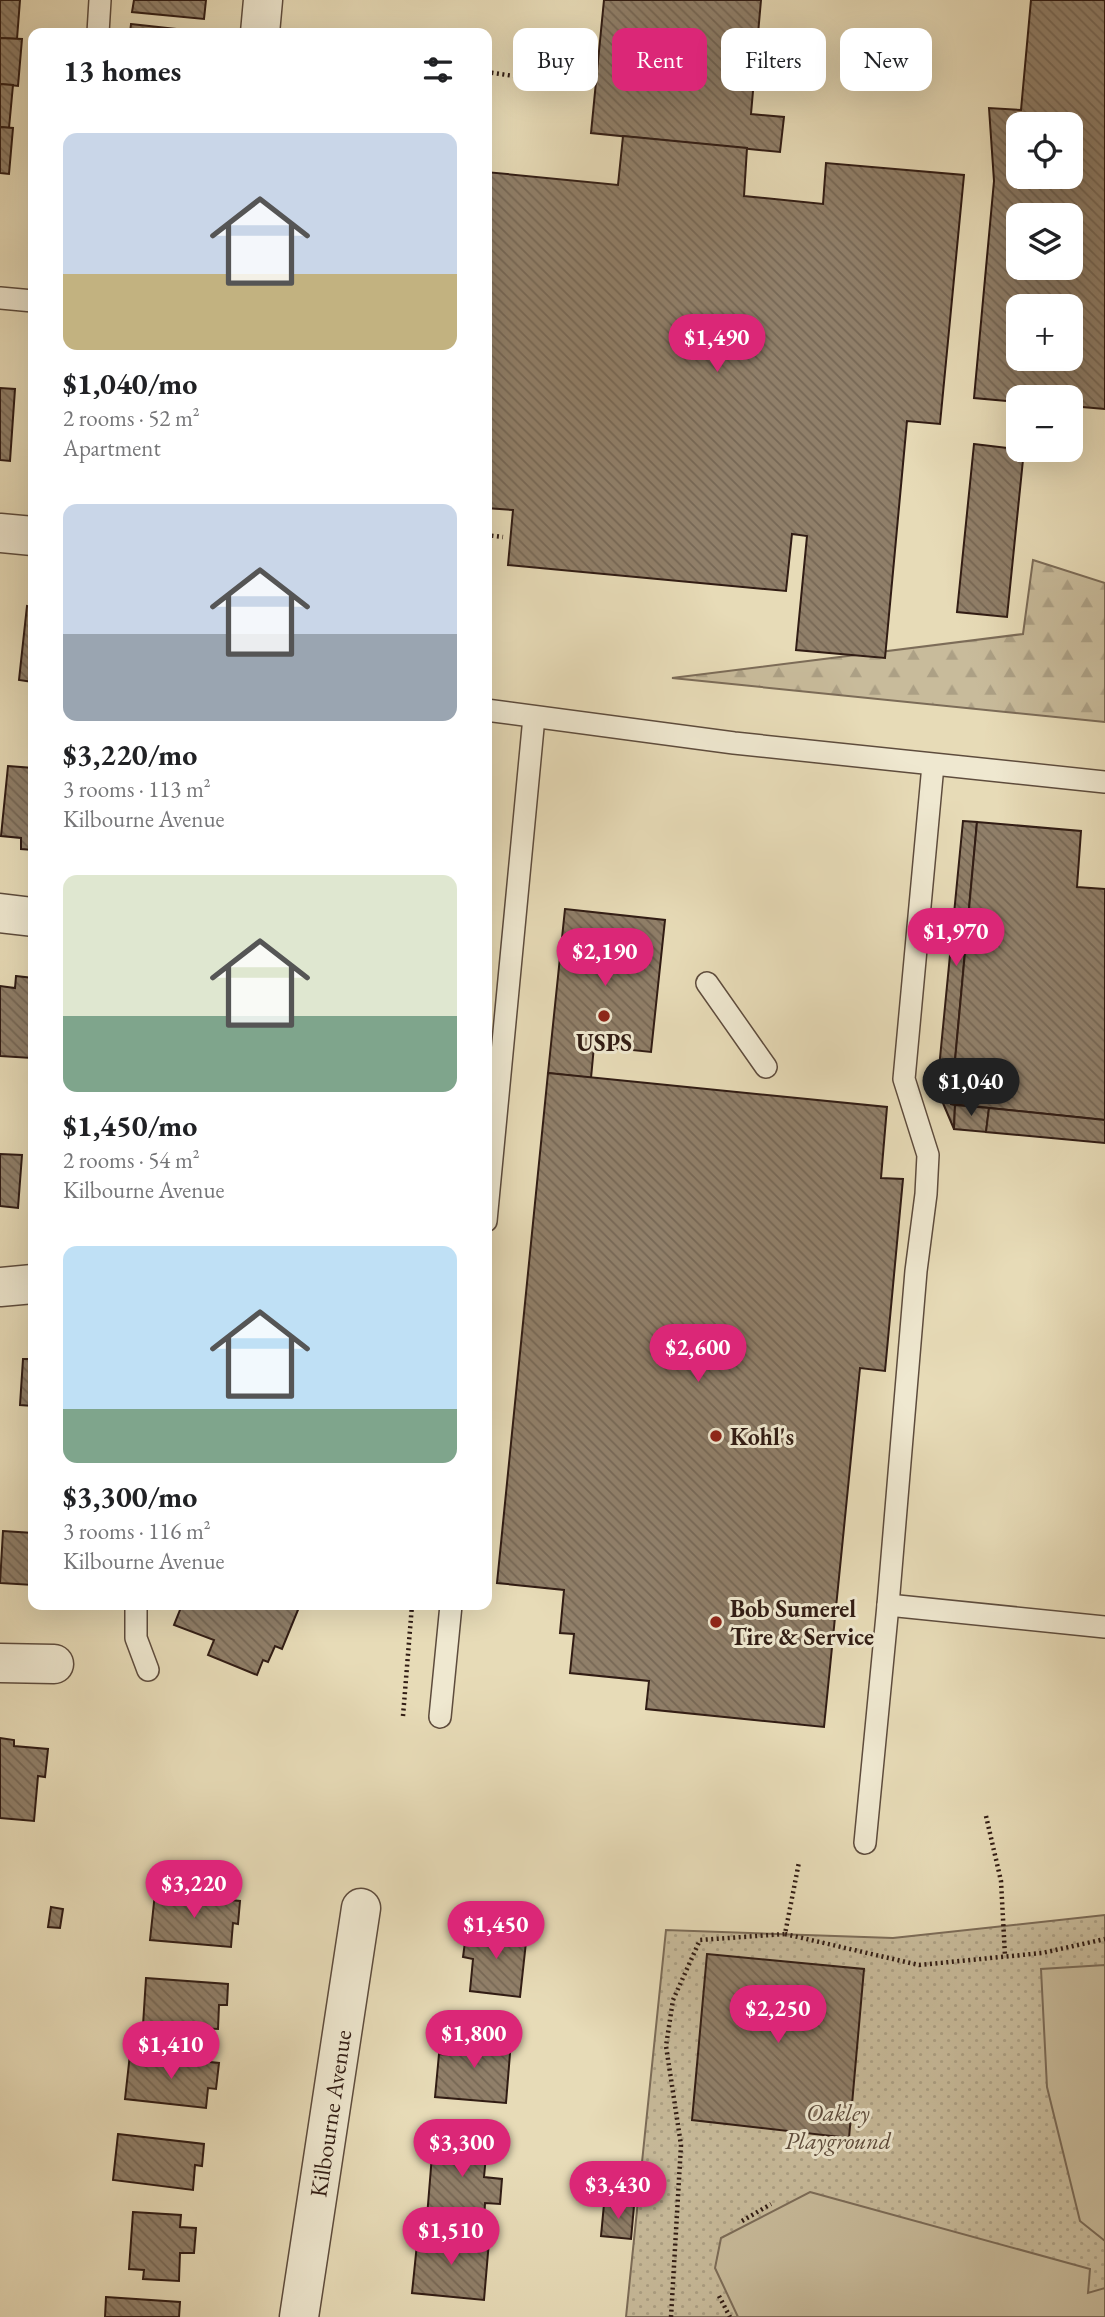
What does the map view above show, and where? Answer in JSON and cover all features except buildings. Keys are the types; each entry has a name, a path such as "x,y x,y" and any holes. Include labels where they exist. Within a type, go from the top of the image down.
{"street":[{"path":"260,28 263,0"},
{"path":"0,533 28,536"},
{"path":"0,914 28,917"},
{"path":"0,1287 28,1284"},
{"path":"0,1663 54,1664"},
{"name":"Kilbourne Avenue","path":"299,2317 360,1908"}],"lane":[{"path":"98,28 100,0"},
{"path":"0,298 28,301"},
{"path":"492,711 734,743 1105,782"},
{"path":"492,1158 534,717"},
{"path":"865,1843 916,1271 926,1194 928,1155 904,1079 933,765"},
{"path":"707,983 766,1067"},
{"path":"888,1605 1105,1626"},
{"path":"136,1610 136,1638 148,1670"},
{"path":"440,1717 451,1610"}],"path":[{"path":"492,73 513,76"},
{"path":"492,536 503,537"},
{"path":"403,1716 412,1610"},
{"path":"986,1816 1001,1881 1005,1956"},
{"path":"785,1934 799,1862"},
{"path":"671,2317 681,2145 667,2046 673,2000 699,1940 785,1934 919,1965 1042,1953 1105,1939"},
{"path":"742,2221 771,2204"},
{"path":"719,2296 730,2317"}],"green space":[{"path":"1033,560 1105,583 1105,722 672,678 1023,634"},
{"name":"Oakley Playground","path":"1105,1915 1105,2317 626,2317 666,1930 893,1938"},
{"path":"1105,1965 1105,2241 1080,2221 1047,2087 1041,1969"},
{"path":"810,2192 1090,2269 1088,2293 1105,2288 1105,2317 738,2317 715,2268 721,2238"}],"place":[{"name":"USPS","path":"604,1016"},
{"name":"Kohl's","path":"716,1436"},
{"name":"Bob Sumerel Tire & Service","path":"716,1622"}]}
